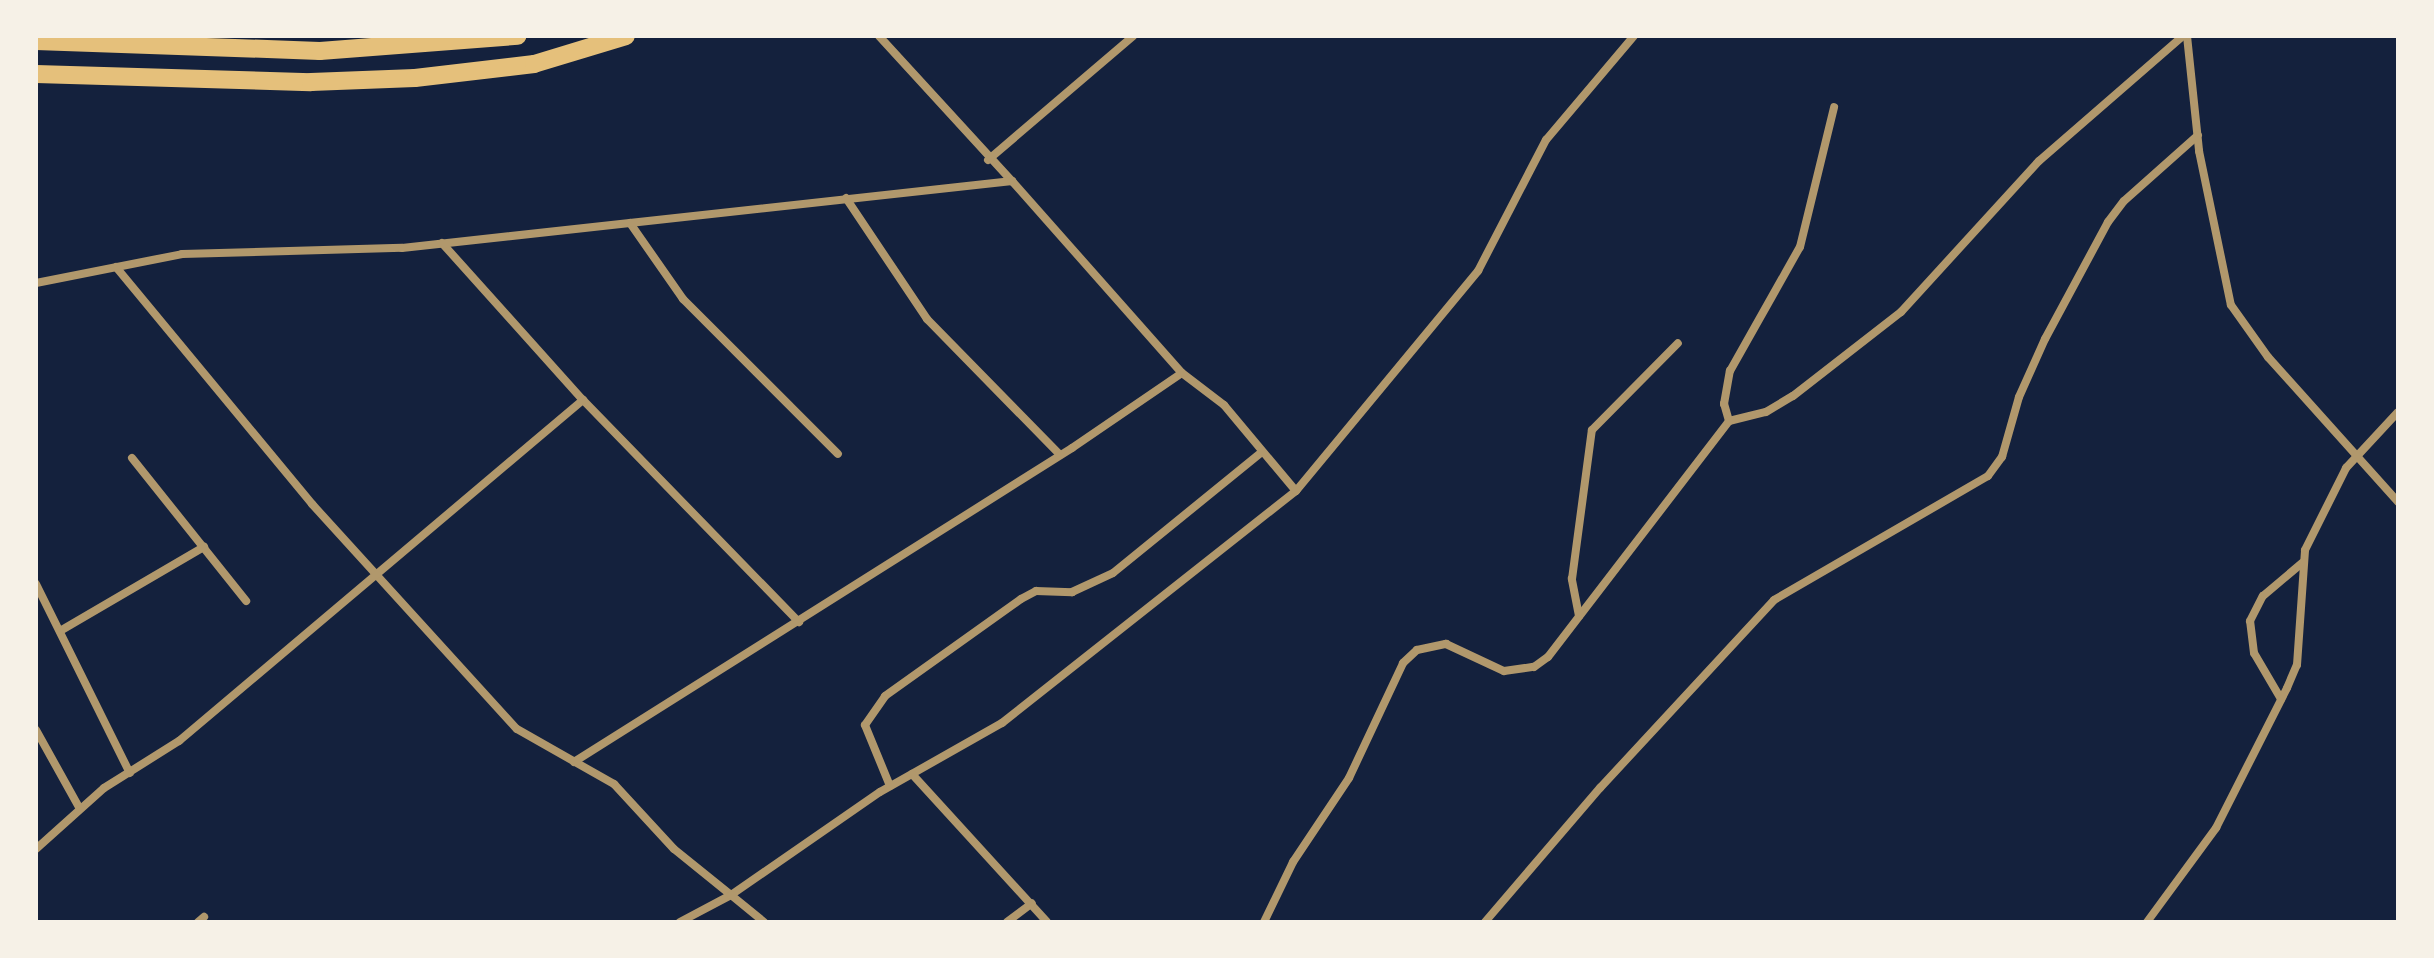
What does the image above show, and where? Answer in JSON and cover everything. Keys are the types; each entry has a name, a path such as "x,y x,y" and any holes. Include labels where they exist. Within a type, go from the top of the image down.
{"main road":[{"path":"36,41 320,51 517,36"},
{"path":"36,74 311,82 415,78 534,64 626,36"}],"street":[{"path":"879,36 1182,373 1224,405 1296,491"},
{"path":"988,160 1133,36"},
{"path":"680,922 731,895 890,786 1002,723 1296,491 1478,271 1546,140 1634,36"},
{"path":"2185,36 2198,135 2231,305 2268,357 2358,452 2398,502"},
{"path":"1264,922 1293,862 1349,778 1403,663 1417,650 1446,644 1504,671 1534,667 1579,616 1729,421 1766,412 1793,396 1901,312 2039,161 2185,36"},
{"path":"1729,421 1724,404 1730,371 1800,247 1834,107"},
{"path":"1485,922 1600,788 1774,600 1988,476 2002,457 2019,397 2045,339 2108,222 2124,201 2198,135"},
{"path":"36,283 182,254 442,243 1012,181"},
{"path":"846,198 927,319 1060,455"},
{"path":"630,223 683,299 838,454"},
{"path":"442,243 583,400 799,622"},
{"path":"116,267 376,577 517,729 614,784 674,849 764,922"},
{"path":"1579,616 1572,579 1592,430 1678,343"},
{"path":"574,762 799,622 1182,373"},
{"path":"36,849 80,809 179,741 583,400"},
{"path":"2281,699 2254,653 2250,621 2263,596 2302,563 2358,452 2398,412"},
{"path":"890,786 865,725 885,696 1021,599 1036,591 1081,589 1113,573 1262,452"},
{"path":"132,458 246,601"},
{"path":"60,631 204,547"},
{"path":"2147,922 2216,828 2297,665 2302,563"},
{"path":"36,584 130,773"},
{"path":"36,730 80,809"},
{"path":"912,774 1047,922"},
{"path":"1007,922 1032,903"}]}
